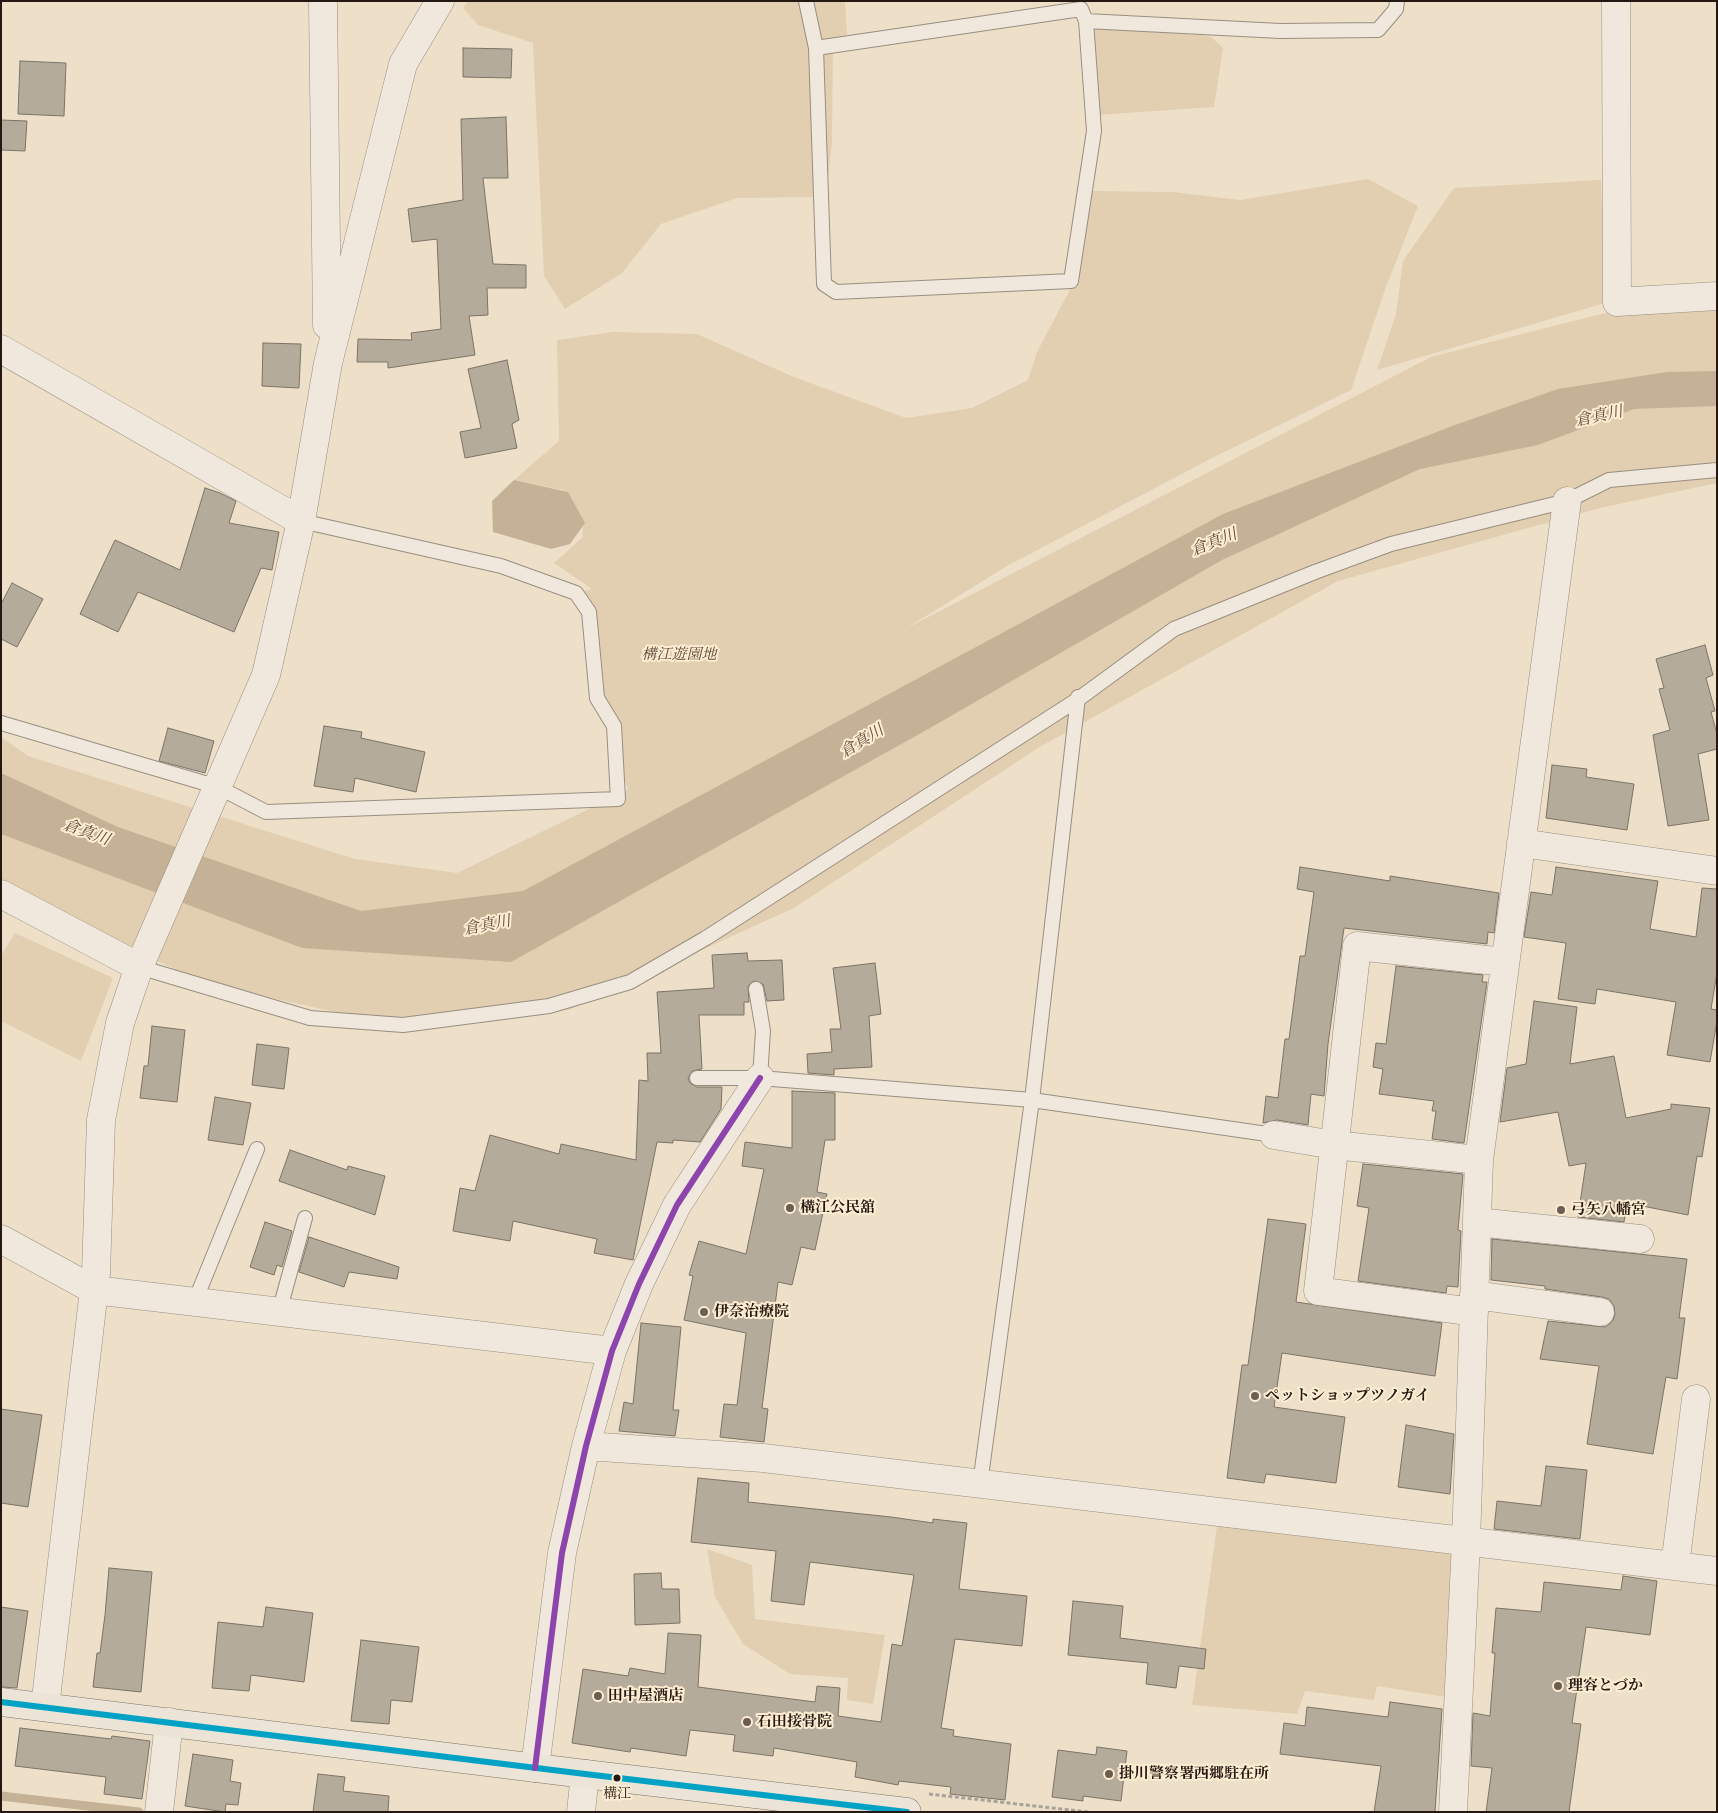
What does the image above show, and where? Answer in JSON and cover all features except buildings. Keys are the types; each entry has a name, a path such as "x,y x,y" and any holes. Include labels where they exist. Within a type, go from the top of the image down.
{"main road":[{"path":"1,1702 584,1774 805,1806 907,1812"}],"street":[{"path":"323,1 328,363"},
{"path":"45,1707 94,1290 101,1120 120,1023 143,959 215,797 266,675 301,521 328,363 403,64 440,1"},
{"path":"1616,1 1617,302 1717,296"},
{"path":"1,349 301,521"},
{"path":"1453,1812 1466,1542 1478,1160 1567,501"},
{"path":"1521,843 1717,871"},
{"path":"1,894 143,959"},
{"path":"1505,962 1357,946 1318,1291 1600,1312"},
{"path":"535,1768 562,1553 586,1446 612,1352 639,1284 677,1206 760,1078"},
{"path":"1274,1135 1334,1145 1478,1160"},
{"path":"1476,1222 1640,1239"},
{"path":"1,1239 94,1290 612,1352"},
{"path":"1675,1566 1696,1399"},
{"path":"586,1446 763,1458 1717,1571"},
{"path":"159,1812 169,1722"},
{"path":"581,1812 584,1774"}],"lane":[{"path":"806,1 816,48 824,284 836,292 1071,281 1094,131 1086,21 1081,9 816,48"},
{"path":"1086,21 1280,31 1378,30 1396,9 1397,1"},
{"path":"143,959 310,1018 403,1026 549,1006 630,982 706,938 1078,698 1174,629 1243,600 1391,544 1567,501 1609,480 1717,470"},
{"path":"1,723 215,797 266,812 618,799 614,726 597,698 589,612 576,593 501,566 301,521"},
{"path":"980,1484 1032,1100 1078,698"},
{"path":"756,989 763,1031 760,1078"},
{"path":"697,1078 760,1078 1032,1100 1274,1135"},
{"path":"195,1302 257,1149"},
{"path":"278,1312 305,1218"}],"green space":[{"path":"468,1 845,1 847,35 833,40 832,142 826,197 737,198 661,224 622,273 565,309 544,276 533,43 478,25 463,8"},
{"path":"1094,26 1210,36 1223,48 1214,107 1097,115 1090,81"},
{"name":"構江遊園地","path":"1368,179 1418,206 1386,287 1351,390 1212,458 1007,566 905,629 1431,357 1657,300 1717,307 1717,483 1600,508 1338,581 1038,748 794,908 569,1010 398,1026 204,983 1,887 1,737 28,756 355,859 457,873 628,790 601,701 597,669 576,593 592,589 554,563 583,537 582,517 563,490 514,480 559,441 557,340 613,332 697,334 794,377 906,418 972,408 1028,380 1037,352 1075,280 1091,191 1173,192 1240,200"},
{"path":"1601,180 1605,303 1377,370 1396,314 1403,261 1454,188"},
{"path":"15,933 113,978 81,1061 1,1021 1,956"},
{"path":"1219,1512 1466,1542 1458,1699 1377,1686 1374,1700 1305,1691 1297,1714 1192,1705"},
{"path":"707,1549 752,1565 755,1619 885,1635 873,1704 847,1700 848,1678 790,1674 743,1644 715,1597"}],"water":[{"name":"倉真川","path":"1717,371 1717,406 1634,409 1538,445 1420,469 1222,560 930,728 511,962 302,948 1,834 1,773 118,827 361,911 523,891 1223,514 1455,425 1558,389 1667,372"},
{"path":"514,480 568,492 585,523 570,544 551,549 493,532 492,501"}],"waterway":[{"path":"1,1796 139,1812"}],"transit line":[{"path":"535,1768 562,1553 586,1446 612,1351 639,1284 677,1205 760,1078"},
{"path":"1,1702 907,1812"}],"place":[{"name":"構江公民舘","path":"790,1208"},
{"name":"弓矢八幡宮","path":"1561,1210"},
{"name":"伊奈治療院","path":"704,1312"},
{"name":"ペットショップツノガイ","path":"1255,1396"},
{"name":"理容とづか","path":"1558,1686"},
{"name":"田中屋酒店","path":"598,1696"},
{"name":"石田接骨院","path":"747,1722"},
{"name":"掛川警察署西郷駐在所","path":"1109,1774"},
{"name":"構江","path":"617,1778"}]}
